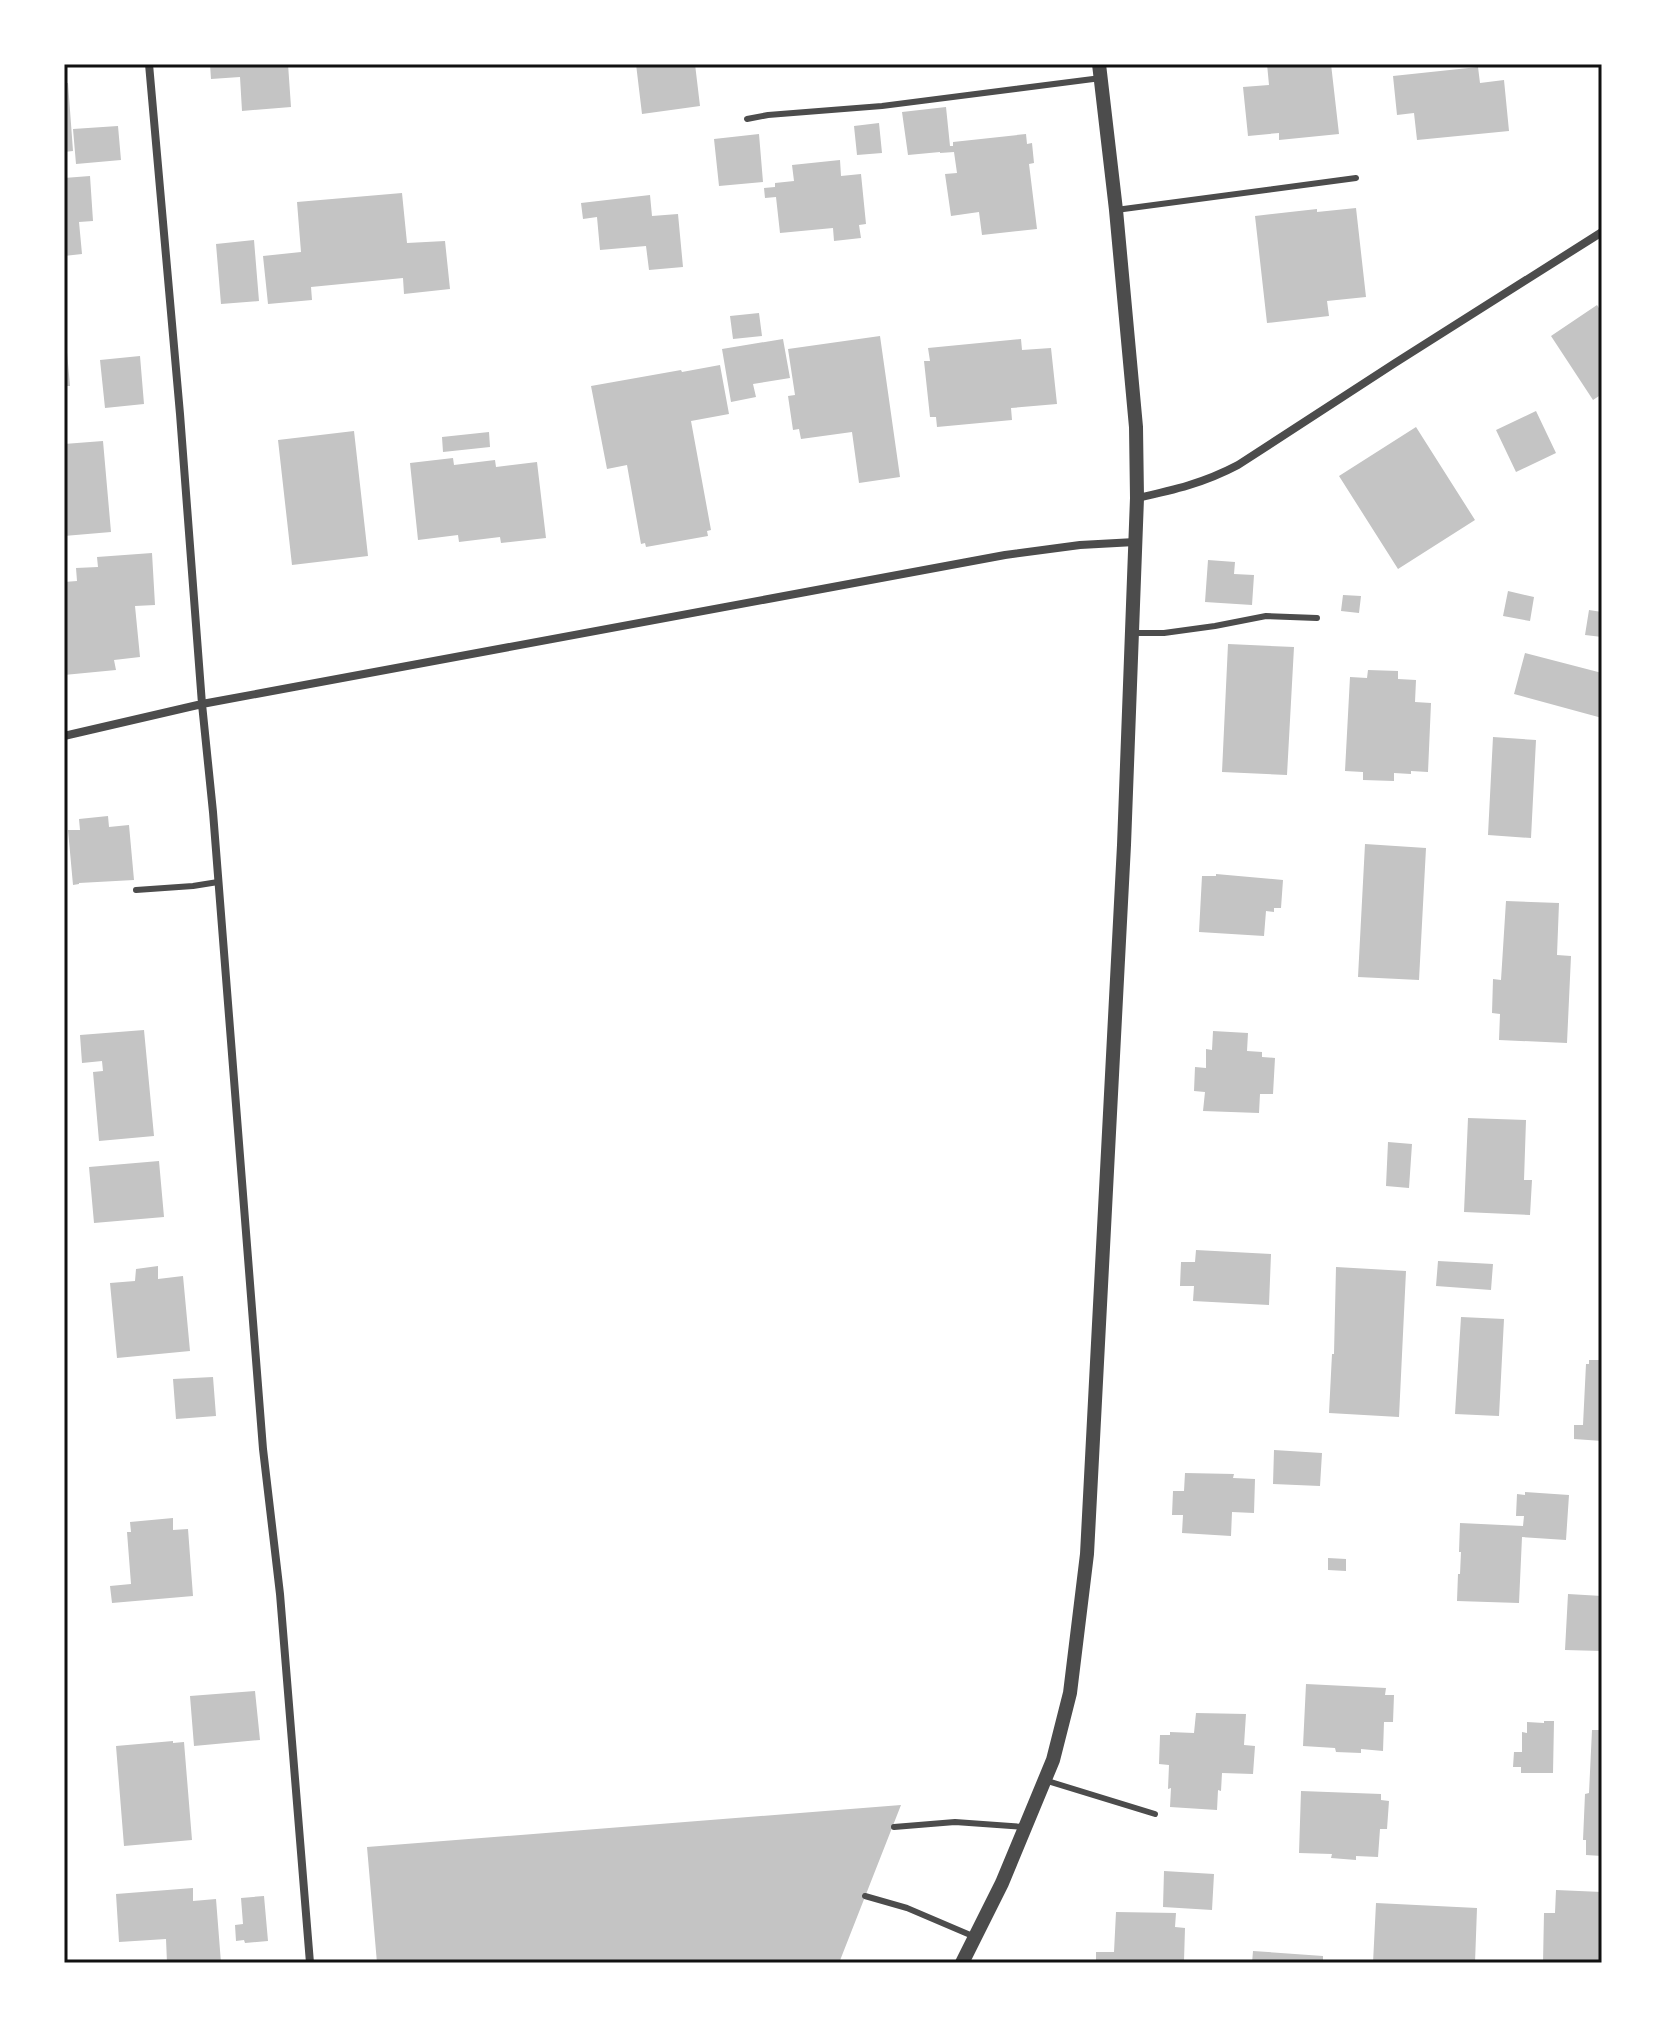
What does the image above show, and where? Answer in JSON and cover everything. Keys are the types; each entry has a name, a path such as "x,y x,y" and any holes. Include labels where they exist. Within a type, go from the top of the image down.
{"street":[{"path":"149,64 263,1449 280,1594 310,1963"},
{"path":"962,1963 1002,1883 1053,1760 1070,1693 1087,1554 1124,845 1137,498 1136,427 1100,71"},
{"path":"1137,498 1185,488 1238,465 1602,232"},
{"path":"64,736 202,704 1005,555 1080,545 1135,542"}],"lane":[{"path":"747,119 882,106 1100,71"},
{"path":"1116,210 1356,178"},
{"path":"1131,633 1164,633 1266,616 1317,618"},
{"path":"136,890 218,882"},
{"path":"1044,1780 1155,1814"},
{"path":"894,1827 955,1822 1024,1827"},
{"path":"865,1896 907,1908 975,1937"}],"building":[{"path":"210,64 288,64 291,107 242,111 240,77 211,79"},
{"path":"636,64 695,64 700,106 642,114"},
{"path":"1267,64 1331,64 1339,134 1279,140 1279,133 1248,136 1243,87 1269,85"},
{"path":"1478,67 1480,83 1504,80 1509,131 1417,140 1414,113 1397,115 1393,76"},
{"path":"64,83 68,83 73,151 64,152"},
{"path":"946,107 950,146 953,142 1026,134 1027,144 1032,143 1034,163 1029,164 1037,229 982,235 979,212 951,216 945,174 957,173 954,152 908,155 902,112"},
{"path":"879,123 882,153 857,155 854,126"},
{"path":"118,126 121,160 76,164 73,129"},
{"path":"759,134 763,182 719,186 714,139"},
{"path":"840,160 841,176 861,174 866,224 859,225 861,238 834,241 833,228 780,233 776,197 765,198 764,188 794,181 792,165"},
{"path":"90,176 93,221 79,222 82,254 64,256 64,178"},
{"path":"402,193 407,243 445,241 450,289 404,294 403,278 311,287 312,300 268,304 263,256 301,252 297,202"},
{"path":"650,195 652,216 678,214 683,267 649,270 646,246 600,250 597,217 583,219 581,203"},
{"path":"1356,208 1366,297 1327,301 1329,316 1267,323 1255,216"},
{"path":"254,240 259,301 221,304 216,244"},
{"path":"1597,305 1602,313 1602,394 1593,400 1551,336"},
{"path":"759,313 762,336 733,339 730,316"},
{"path":"880,336 900,477 859,483 852,432 801,439 799,429 793,430 788,396 795,395 788,349"},
{"path":"783,339 790,378 753,384 756,397 731,402 722,349"},
{"path":"1021,339 1022,350 1051,348 1057,404 1011,408 1012,420 937,427 936,417 930,417 924,361 930,361 928,348"},
{"path":"66,341 70,386 64,386"},
{"path":"140,356 144,404 105,408 100,360"},
{"path":"720,365 729,414 691,421 711,530 707,531 708,536 646,547 645,543 641,544 627,465 607,469 591,386"},
{"path":"1536,411 1556,453 1516,472 1496,430"},
{"path":"1416,427 1475,520 1398,569 1339,476"},
{"path":"354,431 368,556 292,565 278,440"},
{"path":"489,432 490,447 443,452 442,437"},
{"path":"103,441 111,532 64,536 64,444"},
{"path":"453,458 454,465 495,460 496,467 537,462 546,538 501,543 500,537 459,542 458,535 418,540 410,463"},
{"path":"152,553 155,605 135,606 140,657 114,660 116,670 64,675 64,582 77,581 76,568 98,567 97,557"},
{"path":"1208,560 1235,562 1234,574 1254,575 1252,605 1205,602"},
{"path":"1508,591 1534,597 1530,621 1503,616"},
{"path":"1343,595 1361,596 1359,613 1341,611"},
{"path":"1589,610 1602,612 1602,637 1585,635"},
{"path":"1228,644 1294,647 1287,775 1222,772"},
{"path":"1525,653 1602,673 1602,718 1514,694"},
{"path":"1368,670 1398,671 1398,679 1416,680 1415,702 1431,703 1428,772 1394,773 1394,781 1363,780 1363,772 1345,771 1350,677 1367,678"},
{"path":"1493,737 1536,740 1531,838 1488,835"},
{"path":"108,816 109,827 129,825 134,880 73,885 68,830 80,830 79,819"},
{"path":"1365,844 1426,848 1419,980 1358,977"},
{"path":"1216,874 1283,880 1281,908 1274,908 1274,912 1266,911 1264,936 1199,932 1202,876"},
{"path":"1506,901 1559,903 1557,955 1571,956 1567,1043 1499,1040 1500,1014 1492,1013 1493,979 1501,980"},
{"path":"144,1030 154,1136 99,1141 93,1072 103,1071 102,1061 82,1063 80,1035"},
{"path":"1213,1031 1248,1033 1247,1051 1262,1052 1262,1057 1275,1058 1273,1094 1260,1094 1259,1113 1203,1111 1205,1092 1194,1091 1195,1067 1206,1068 1206,1049 1212,1050"},
{"path":"1468,1118 1526,1120 1524,1180 1532,1180 1530,1215 1464,1212"},
{"path":"1388,1142 1412,1144 1409,1188 1386,1186"},
{"path":"159,1161 164,1217 94,1223 89,1167"},
{"path":"1196,1250 1271,1254 1269,1305 1193,1301 1194,1286 1180,1286 1181,1262 1195,1262"},
{"path":"1438,1261 1493,1264 1491,1290 1436,1286"},
{"path":"158,1266 158,1279 183,1276 190,1351 117,1358 110,1283 135,1281 136,1269"},
{"path":"1336,1267 1406,1271 1399,1417 1329,1413"},
{"path":"1461,1317 1504,1319 1499,1416 1455,1414"},
{"path":"1589,1360 1602,1360 1602,1441 1574,1439 1574,1425 1583,1425 1586,1364"},
{"path":"213,1377 216,1416 176,1419 173,1379"},
{"path":"1274,1450 1322,1453 1320,1486 1273,1484"},
{"path":"1185,1473 1234,1474 1233,1478 1255,1479 1254,1513 1232,1512 1231,1536 1182,1533 1183,1515 1172,1515 1173,1491 1184,1491"},
{"path":"1525,1492 1569,1495 1566,1540 1522,1537 1519,1603 1457,1601 1460,1523 1523,1526 1524,1516 1516,1516 1517,1494 1525,1495"},
{"path":"173,1518 173,1530 188,1529 193,1596 112,1603 110,1586 131,1584 127,1532 131,1532 130,1522"},
{"path":"1328,1558 1346,1559 1346,1571 1328,1570"},
{"path":"1568,1594 1602,1596 1602,1651 1565,1650"},
{"path":"1306,1684 1386,1688 1385,1695 1394,1695 1393,1722 1384,1722 1383,1751 1361,1749 1361,1753 1336,1752 1335,1748 1303,1746"},
{"path":"255,1691 260,1740 194,1746 190,1696"},
{"path":"1196,1713 1246,1714 1244,1745 1255,1746 1253,1774 1222,1773 1217,1810 1170,1807 1169,1765 1159,1764 1160,1735 1170,1735 1170,1732 1194,1733"},
{"path":"1554,1721 1553,1773 1521,1773 1521,1767 1513,1767 1514,1752 1522,1752 1522,1732 1527,1733 1527,1722"},
{"path":"1592,1730 1602,1730 1602,1856 1586,1855 1586,1840 1583,1840"},
{"path":"184,1742 192,1840 124,1846 116,1746"},
{"path":"1301,1791 1381,1794 1381,1800 1389,1801 1387,1829 1380,1829 1378,1857 1356,1856 1356,1860 1331,1858 1332,1854 1299,1853"},
{"path":"901,1805 839,1963 377,1963 367,1847"},
{"path":"1164,1871 1214,1874 1212,1910 1163,1907"},
{"path":"193,1888 193,1901 216,1899 221,1963 167,1963 166,1939 119,1942 116,1894"},
{"path":"1556,1890 1602,1892 1602,1963 1543,1963 1544,1913 1555,1913"},
{"path":"264,1896 268,1941 236,1941 235,1925 243,1924 241,1898"},
{"path":"1376,1903 1477,1908 1475,1963 1373,1963"},
{"path":"1116,1912 1176,1913 1175,1927 1185,1928 1184,1961 1096,1963 1096,1952 1114,1952"},
{"path":"1253,1951 1323,1956 1323,1963 1252,1963"}]}
